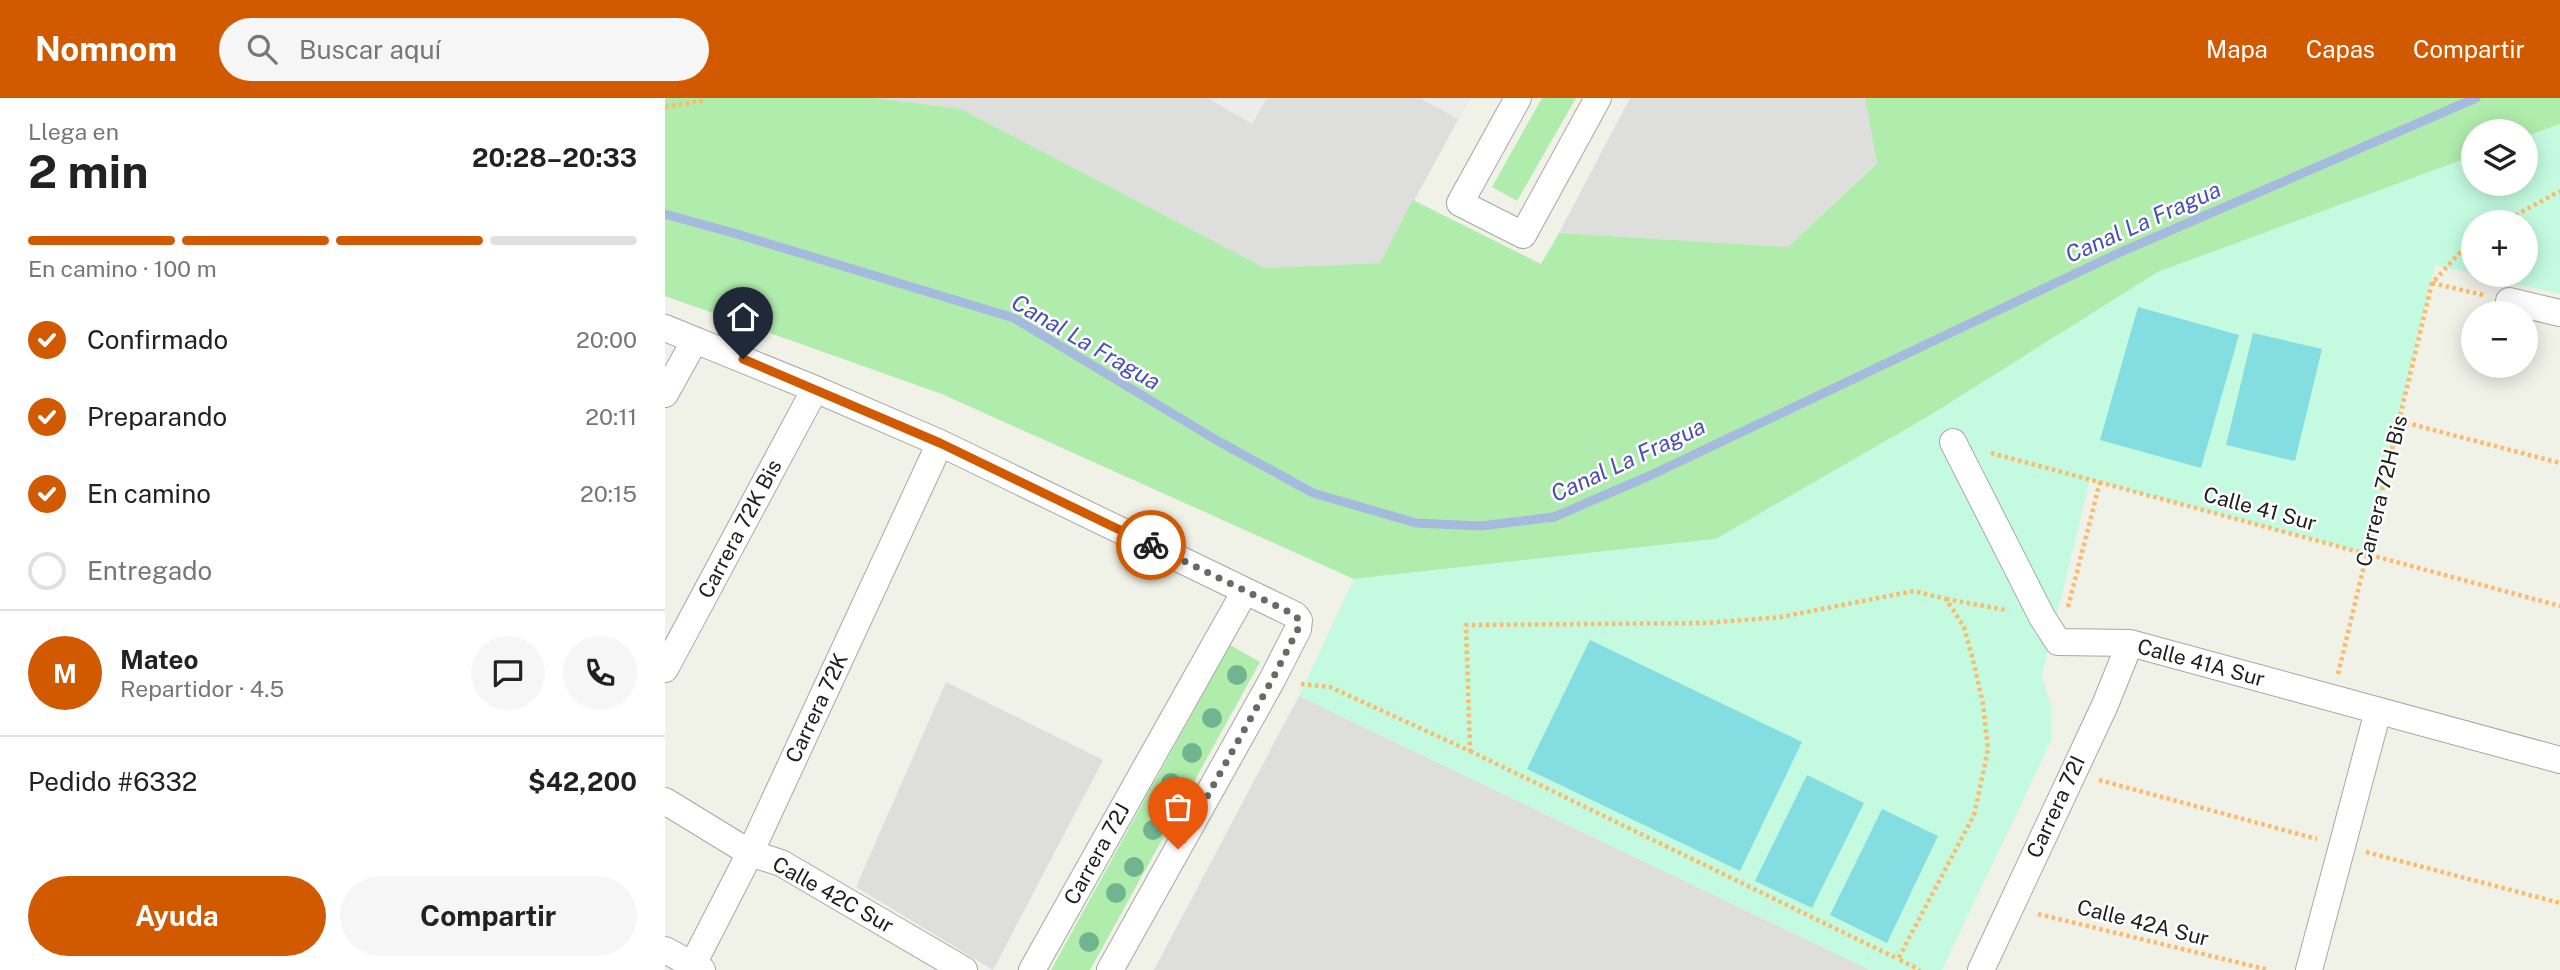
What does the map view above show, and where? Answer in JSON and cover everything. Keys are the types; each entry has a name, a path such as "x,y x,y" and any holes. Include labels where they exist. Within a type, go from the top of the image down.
{"street":[{"path":"1518,98 1460,202 1523,235 1598,98"},
{"path":"2538,308 2560,313"},
{"path":"665,328 815,388 940,443 1295,615 1299,620 1298,629 1272,680 1110,970"},
{"path":"665,394 695,340"},
{"name":"Carrera 72K Bis","path":"665,669 815,388"},
{"path":"1953,442 2042,617 2059,642"},
{"name":"Carrera 72K","path":"695,968 940,443"},
{"name":"Carrera 72J","path":"1032,970 1245,591"},
{"name":"Calle 41A Sur","path":"2059,642 2130,643 2560,761"},
{"name":"Carrera 72I","path":"1981,970 2105,705 2130,643"},
{"path":"2309,970 2378,710"},
{"name":"Calle 42C Sur","path":"665,801 750,853 781,863 964,970"},
{"path":"665,950 695,968"}],"path":[{"path":"665,107 701,101 703,98"},
{"path":"2525,210 2560,191"},
{"path":"2461,251 2432,283 2509,301"},
{"name":"Carrera 72H Bis","path":"2332,698 2432,283"},
{"path":"2399,421 2560,463"},
{"name":"Calle 41 Sur","path":"1953,442 2560,606"},
{"path":"2059,642 2100,482"},
{"path":"1470,751 1466,625 1706,623 1781,617 1914,591 2042,617"},
{"path":"1898,959 1974,816 1989,750 1983,704 1964,628 1946,599"},
{"path":"1272,680 1330,687 1470,751 1920,970"},
{"name":"Calle 42A Sur","path":"2010,907 2269,970"}],"shaded area":[{"path":"876,98 1470,98 1380,263 1265,268 961,109"},
{"path":"1208,98 1267,98 1252,124"},
{"path":"1420,98 1470,98 1458,119"},
{"path":"1630,98 1865,98 1877,162 1788,247 1559,233"},
{"path":"2138,307 2239,335 2201,468 2100,440"},
{"path":"2253,333 2322,349 2295,461 2226,445"},
{"path":"1590,640 1802,742 1740,871 1527,769"},
{"path":"946,682 1103,760 993,970 856,887"},
{"path":"1299,696 1870,970 1154,970"},
{"path":"1807,775 1864,803 1812,908 1755,881"},
{"path":"1882,809 1938,836 1887,943 1830,915"}],"green space":[{"path":"665,98 876,98 961,109 1265,268 1380,263 1413,200 1541,264 1559,233 1788,247 1877,163 1865,98 2560,98 2560,124 2538,132 2538,119 2461,119 2461,160 2158,272 1929,416 1716,539 1354,579 942,394 665,296"},
{"path":"1542,98 1576,98 1517,201 1492,187"},
{"path":"2560,124 2560,294 2530,287 2538,287 2538,210 2461,210 2461,271 2435,265 2367,554 2090,480 2042,675 2051,706 2052,739 1942,970 1870,970 1299,696 1354,579 1716,539 1929,416 2158,272 2461,160 2461,196 2538,196 2538,132"},
{"path":"1230,645 1260,662 1090,970 1051,970"}],"waterway":[{"name":"Canal La Fragua","path":"665,214 1014,318 1218,441 1313,493 1416,523 1481,526 1554,517 1649,476 2121,252 2476,98"}],"way so far":[{"path":"1151,545 1295,615 1299,620 1298,629 1272,680 1178,849"}],"route":[{"path":"743,359 940,443 1151,545"}]}
